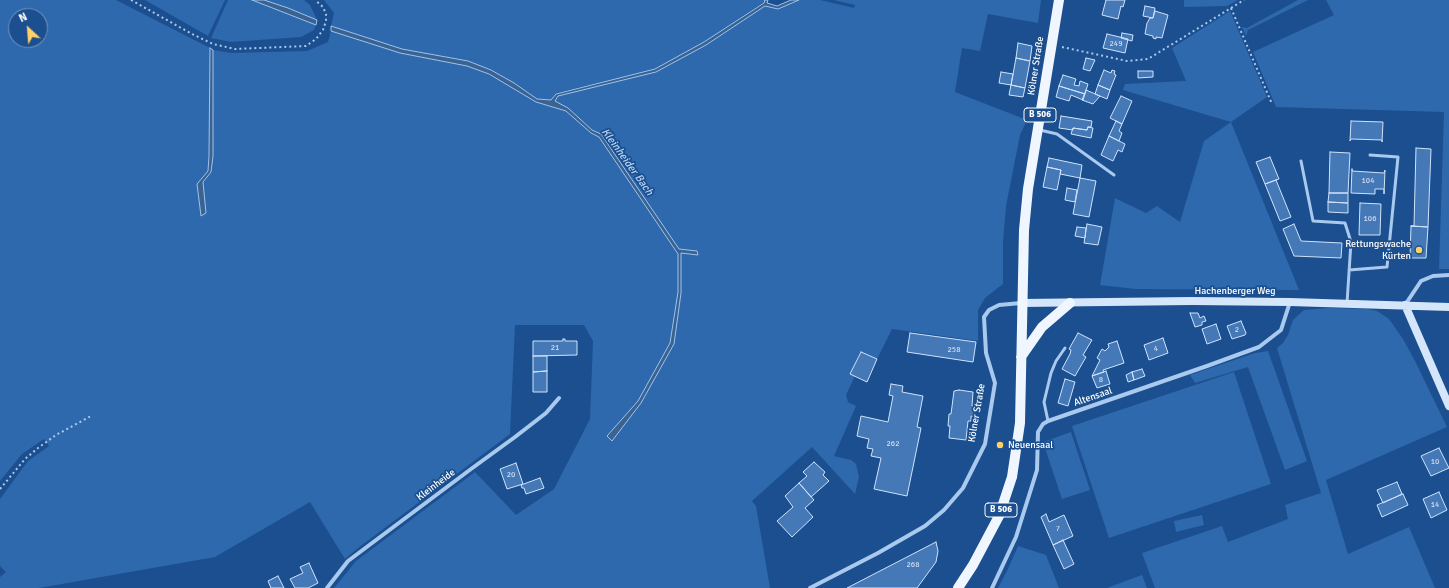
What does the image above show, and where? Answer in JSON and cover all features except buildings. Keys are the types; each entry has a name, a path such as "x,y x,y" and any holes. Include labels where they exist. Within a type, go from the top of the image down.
{"main road":[{"name":"Kölner Straße","path":"958,588 973,565 999,516 1012,477 1020,423 1024,230 1028,189 1059,0"},
{"path":"1021,357 1042,327 1070,303"}],"street":[{"path":"1449,275 1433,276 1421,281 1406,304 1449,406"},
{"name":"Hachenberger Weg","path":"1022,303 1192,301 1406,304 1449,307"},
{"name":"Altensaal","path":"1048,421 1260,346 1281,330 1290,302"},
{"name":"Kölner Straße","path":"810,588 878,553 925,526 944,510 963,488 986,444 996,383 986,353 984,317 989,310 999,305 1022,303"},
{"name":"Kleinheide","path":"327,588 348,561 515,438 546,412 559,398"},
{"path":"992,588 1016,537 1037,470 1038,432 1043,424 1048,421"}],"lane":[{"path":"1038,129 1057,134 1114,175"},
{"path":"1349,270 1387,267 1398,156 1370,155"},
{"path":"1300,161 1312,220 1345,223 1351,242 1347,303"},
{"path":"1048,421 1044,402 1049,380 1056,361 1065,348"}],"path":[{"path":"131,0 213,44 235,49 306,46 316,39 323,30 326,21 326,14 323,7 315,0"},
{"path":"1052,45 1128,61 1148,59 1244,0"},
{"path":"1231,7 1272,104"},
{"path":"0,489 25,459 38,448 56,435 91,416"}],"shaded area":[{"path":"0,0 116,0 210,48 208,171 197,184 202,215 206,213 203,182 211,172 213,157 213,50 231,53 307,51 328,42 331,31 400,53 467,66 489,74 536,102 566,111 591,133 599,137 678,254 678,292 670,343 638,401 607,436 612,440 641,403 674,344 681,293 681,253 697,255 697,251 679,249 601,134 592,130 568,108 555,102 558,96 656,72 706,45 765,6 778,9 799,0 820,0 854,8 855,5 834,0 1041,0 1038,23 988,14 980,51 962,48 955,92 1027,120 1020,135 1006,206 1003,242 1003,284 985,298 978,310 978,341 892,329 877,359 860,352 850,374 855,376 846,395 848,402 856,406 834,456 851,460 856,464 859,477 855,494 812,447 752,501 756,506 770,588 334,588 356,561 475,472 516,515 554,489 590,419 593,341 584,325 515,325 510,434 345,559 310,502 215,557 39,588 0,588 0,577 6,572 0,566 0,499 28,461 49,446 44,439 22,454 0,481"},
{"path":"145,0 225,0 208,36"},
{"path":"228,0 252,0 316,25 314,30 301,37 231,42 211,38"},
{"path":"252,0 264,0 288,8 317,20 316,25"},
{"path":"264,0 304,0 310,5 317,20"},
{"path":"324,0 765,0 704,42 655,69 556,93 552,100 537,99 514,83 491,70 468,61 402,49 331,26 334,13"},
{"path":"765,0 768,0 767,3 777,6 791,0 799,0 778,9 765,6 706,45 656,72 558,96 555,101 568,108 592,130 601,134 679,249 697,251 698,255 681,253 681,293 674,344 641,403 612,441 607,436 638,401 670,343 678,292 678,254 599,137 591,133 566,111 536,102 489,74 467,66 400,53 331,31 331,26 402,49 468,61 491,70 514,83 537,99 551,100 556,94 655,69 704,42 764,3"},
{"path":"1184,0 1238,0 1227,6 1184,7"},
{"path":"1298,0 1308,0 1248,30 1246,36 1242,27 1247,28"},
{"path":"1326,0 1449,0 1449,269 1439,269 1444,112 1276,107 1253,52 1334,15"},
{"path":"1230,11 1267,97 1231,122 1123,90 1125,84 1186,81 1172,48"},
{"path":"210,48 213,50 213,156 211,172 203,182 206,213 201,216 197,184 208,171"},
{"path":"1231,122 1299,290 1136,289 1100,285 1115,198 1146,213 1157,206 1180,222 1204,141"},
{"path":"1328,308 1368,309 1377,311 1389,319 1403,339 1415,361 1447,427 1326,480 1348,554 1409,527 1435,588 1155,588 1142,553 1222,526 1228,542 1288,519 1285,505 1321,493 1277,348 1283,343 1288,335 1293,320 1304,310"},
{"path":"1268,351 1307,461 1285,470 1248,367 1195,383 1190,375 1255,353"},
{"path":"1234,372 1271,484 1109,538 1072,426"},
{"path":"1071,432 1090,490 1062,499 1043,442"},
{"path":"1202,515 1204,525 1176,532 1174,521"},
{"path":"1018,546 1046,555 1059,588 998,588"},
{"path":"1142,575 1147,588 1107,588"}],"place":[{"name":"Rettungswache Kürten","path":"1419,250"},
{"name":"Neuensaal","path":"1000,445"}],"water label":[{"name":"Kleinheider Bach","path":"627,162"}]}
